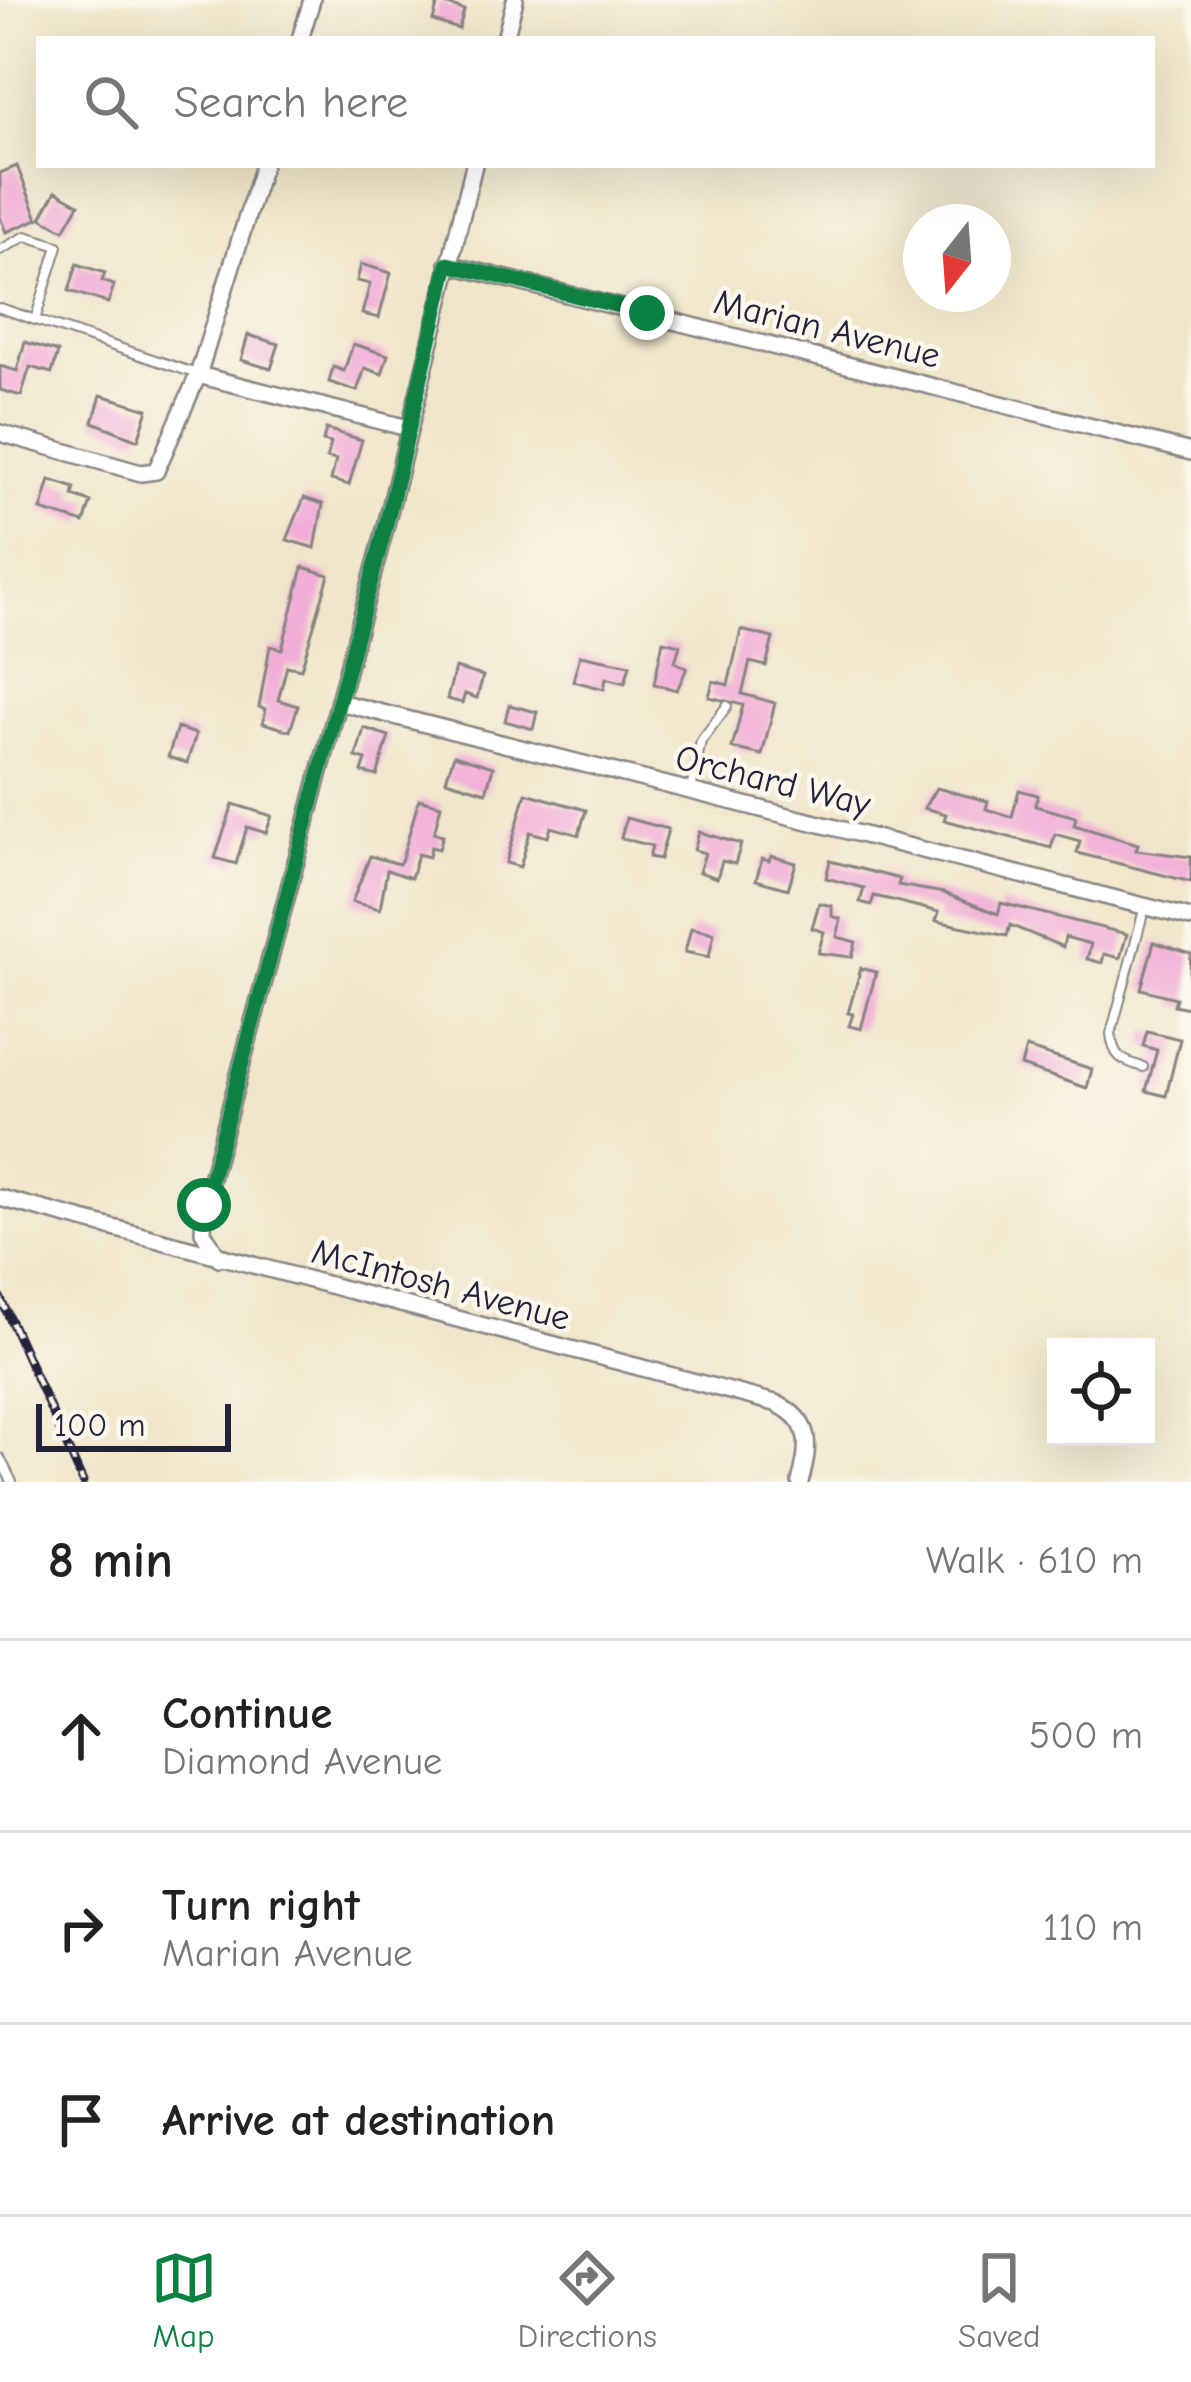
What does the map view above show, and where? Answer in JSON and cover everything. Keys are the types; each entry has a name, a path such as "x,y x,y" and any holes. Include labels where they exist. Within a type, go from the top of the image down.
{"street":[{"path":"301,36 312,0"},
{"path":"506,36 515,0"},
{"path":"0,433 141,473 156,471 198,375 262,168"},
{"path":"219,1258 203,1232 204,1205 339,702 473,168"},
{"name":"Marian Avenue","path":"448,264 1191,452"},
{"path":"198,375 408,428"},
{"name":"Orchard Way","path":"339,702 1191,918"},
{"name":"McIntosh Avenue","path":"0,1198 775,1403 806,1427 809,1439 800,1482"}],"lane":[{"path":"0,250 26,236 58,246 35,320"},
{"path":"0,308 198,375"},
{"path":"691,791 701,741 727,706"},
{"path":"1143,1067 1122,1061 1112,1050 1111,1034 1144,906"},
{"path":"0,1458 12,1482"}],"building":[{"path":"438,2 464,10 459,29 433,21"},
{"path":"17,166 38,219 6,232 0,217 0,173"},
{"path":"56,191 79,204 64,230 41,218"},
{"path":"77,264 105,273 102,281 114,285 108,303 69,291"},
{"path":"361,264 391,273 379,318 362,314 370,284 357,281"},
{"path":"248,335 279,344 271,369 241,360"},
{"path":"25,342 58,352 52,373 30,367 21,396 0,390 0,366 17,371"},
{"path":"353,344 388,355 382,374 365,368 357,391 329,382 333,367 344,371"},
{"path":"101,395 148,409 138,440 93,422"},
{"path":"326,429 362,440 349,485 331,480 336,460 327,458 331,443 323,441"},
{"path":"50,480 75,488 73,496 91,502 84,523 41,510"},
{"path":"304,498 323,504 315,548 287,540"},
{"path":"303,567 329,575 301,669 287,666 278,700 298,706 290,731 263,723 266,709 259,707 270,646 282,649"},
{"path":"741,630 773,638 766,666 750,662 742,694 775,703 762,755 732,748 743,705 709,697 713,681 728,685"},
{"path":"663,641 680,645 675,662 687,668 677,690 654,684"},
{"path":"580,655 630,665 625,683 606,678 604,689 573,681"},
{"path":"455,668 483,676 477,698 465,694 462,703 447,699"},
{"path":"509,705 537,712 533,729 505,721"},
{"path":"177,728 196,734 187,763 168,757"},
{"path":"364,728 389,736 377,776 362,772 366,760 356,757"},
{"path":"454,755 493,767 486,792 446,780"},
{"path":"936,788 988,801 986,809 1012,817 1019,790 1038,795 1035,806 1076,817 1074,825 1138,844 1136,850 1191,857 1191,882 1077,853 1080,841 1055,834 1051,848 944,820 946,814 924,808"},
{"path":"526,793 586,810 579,835 551,827 548,837 530,832 520,867 506,863"},
{"path":"419,799 441,805 434,833 443,835 439,849 431,847 429,857 418,854 411,878 387,870 380,909 352,902 370,856 399,864"},
{"path":"233,804 272,816 266,833 247,827 236,864 215,858"},
{"path":"626,818 668,829 660,859 649,857 652,846 621,838"},
{"path":"699,832 741,844 735,864 722,861 717,878 699,872 705,853 694,850"},
{"path":"771,856 796,863 788,889 756,880 762,859 769,861"},
{"path":"830,861 900,879 898,885 944,893 998,914 1001,903 1127,934 1120,958 1104,954 1102,963 1087,959 1091,944 1065,937 1063,947 1010,925 1007,936 936,921 939,912 892,900 874,896 871,905 860,902 864,888 826,878"},
{"path":"819,903 832,906 832,916 841,919 837,937 856,942 852,957 818,953 824,932 812,928"},
{"path":"691,928 714,933 709,957 685,952"},
{"path":"1154,942 1191,954 1188,1008 1174,1005 1176,998 1141,989"},
{"path":"861,968 876,972 861,1029 849,1026 853,1014 848,1013"},
{"path":"1147,1031 1180,1039 1166,1096 1146,1091 1157,1050 1143,1046"},
{"path":"1026,1048 1092,1069 1087,1088 1021,1066"}],"railway":[{"path":"0,1297 83,1482"}],"route":[{"path":"204,1205 385,529 448,264 647,313"}]}
